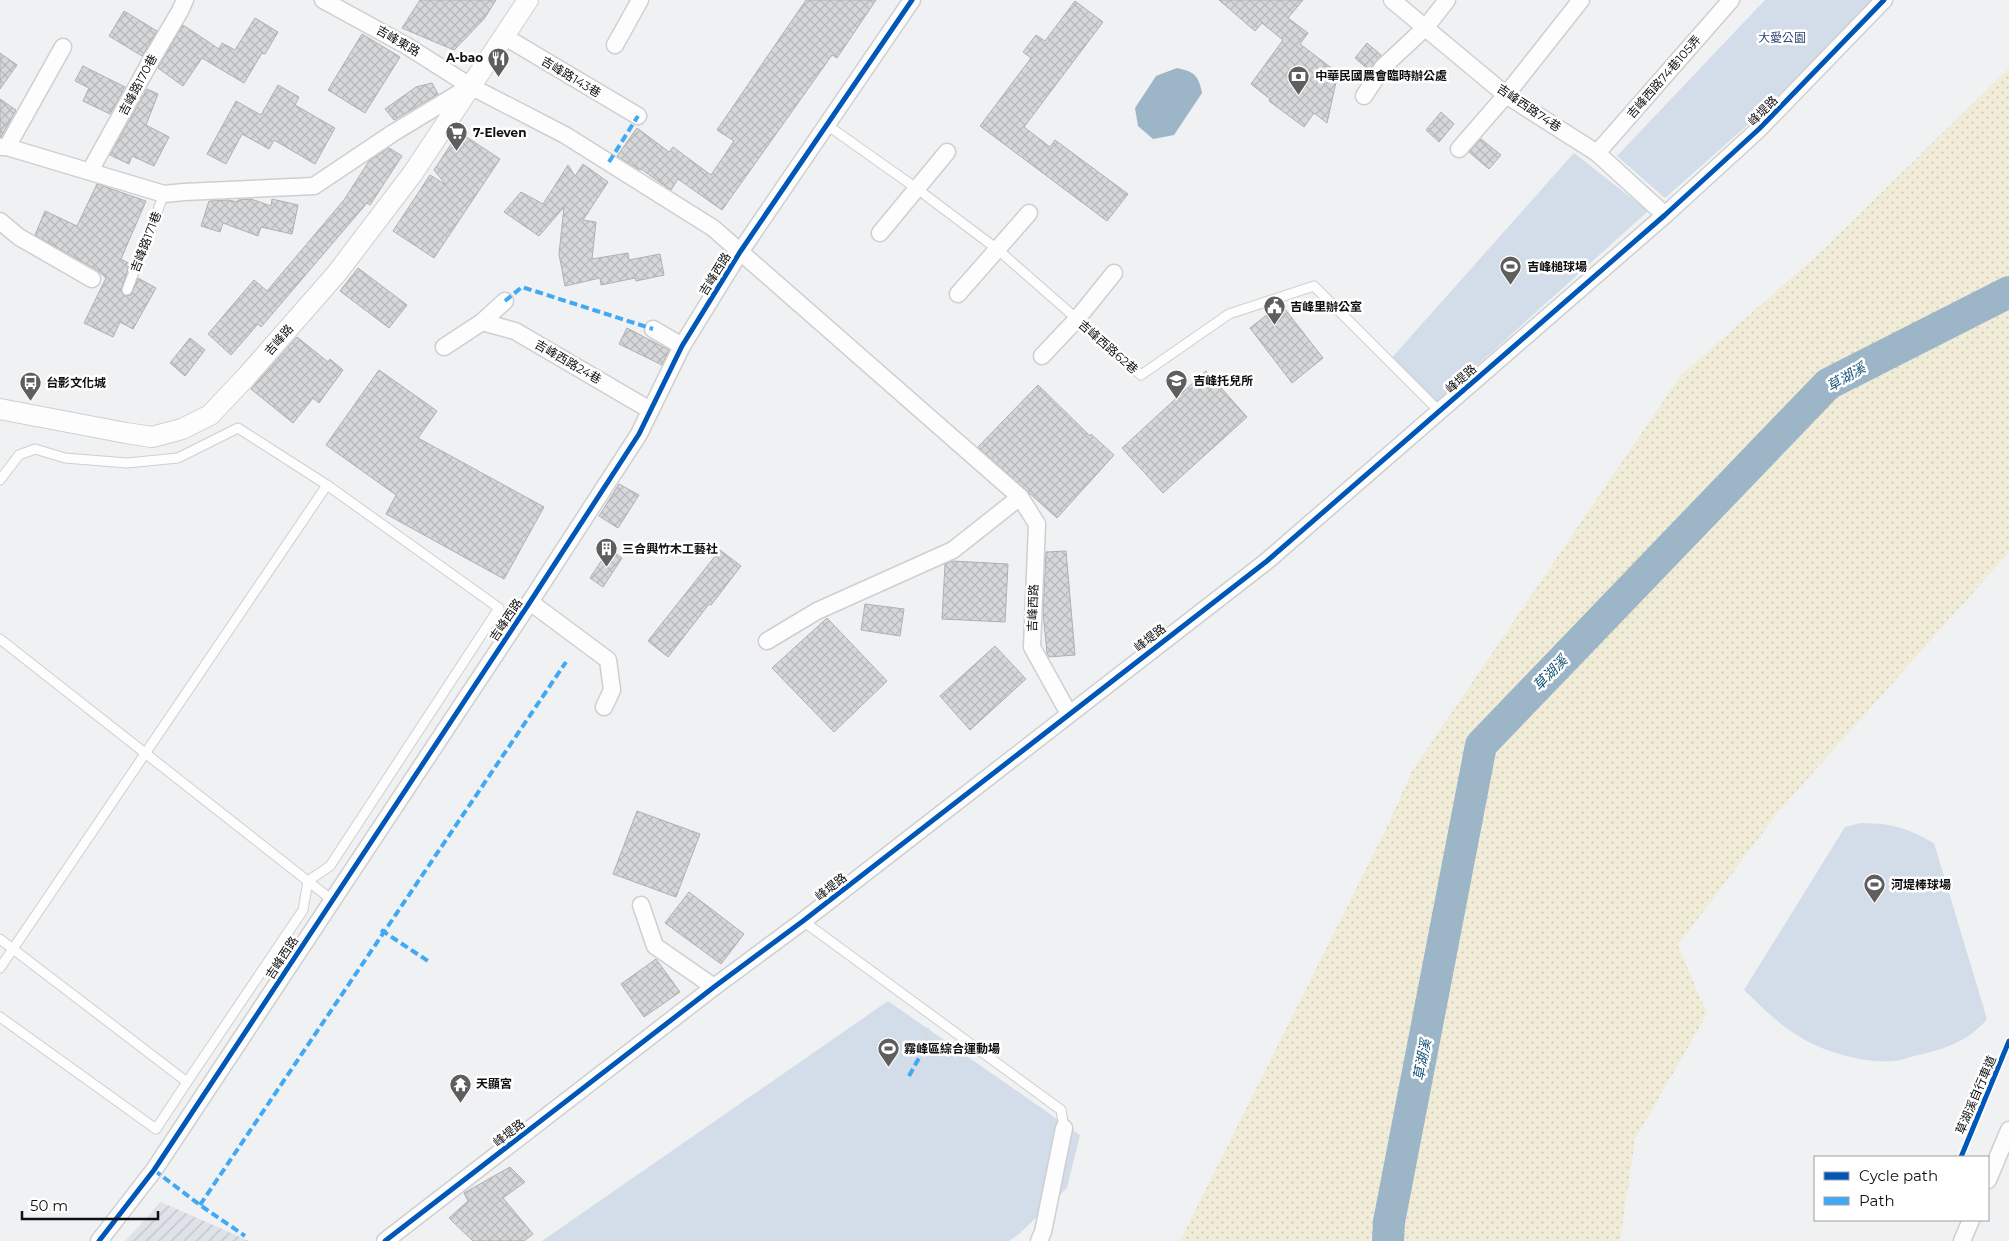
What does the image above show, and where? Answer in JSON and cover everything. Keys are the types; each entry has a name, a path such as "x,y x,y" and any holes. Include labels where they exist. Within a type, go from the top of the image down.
{"street":[{"name":"吉峰路170巷","path":"90,171 185,0"},
{"name":"吉峰東路","path":"323,0 407,46 470,86"},
{"name":"吉峰路","path":"0,409 126,434 152,437 182,429 210,415 338,273 413,173 528,0"},
{"path":"614,45 640,0"},
{"name":"吉峰西路","path":"99,1241 154,1170 530,602 638,434 682,346 740,252 912,0"},
{"name":"吉峰西路74巷","path":"1392,0 1506,95 1597,154 1665,215"},
{"path":"1364,96 1384,67 1426,27 1447,0"},
{"path":"1459,149 1506,95 1581,0"},
{"name":"吉峰西路74巷105弄","path":"1597,154 1732,0"},
{"name":"峰堤路","path":"385,1241 714,987 803,922 1267,560 1665,215 1758,130 1884,0"},
{"name":"吉峰路143巷","path":"504,37 638,116"},
{"name":"吉峰路","path":"63,48 2,147 164,194 314,186 394,132 470,86"},
{"name":"吉峰西路","path":"470,86 565,135 713,228 1020,497 1037,524 1032,647 1069,714"},
{"path":"880,233 947,152"},
{"path":"958,294 1029,213"},
{"path":"0,221 19,237 92,279"},
{"path":"1042,356 1077,319 1114,273"},
{"path":"444,347 482,322 505,301"},
{"name":"吉峰西路24巷","path":"482,322 515,331 650,410"},
{"path":"653,329 682,346"},
{"path":"767,641 817,611 953,550 1020,497"},
{"name":"吉峰西路","path":"530,602 608,660 612,690 604,707"},
{"path":"641,905 655,946 714,987"},
{"path":"1039,1241 1043,1232 1064,1128"},
{"path":"1989,1178 2008,1134"},
{"path":"1962,1241 1971,1221"}],"lane":[{"name":"吉峰西路62巷","path":"827,125 916,188 997,249 1141,375 1228,314 1314,286 1439,411"},
{"name":"吉峰路171巷","path":"128,290 164,194"},
{"path":"0,480 19,455 35,449 65,458 127,463 178,458 238,428 328,485 499,608 330,866 308,881 303,910 156,1129 0,1016"},
{"path":"0,968 328,485"},
{"path":"0,638 332,900"},
{"path":"803,922 1061,1110 1064,1128"},
{"path":"0,938 13,950 186,1082"}],"path":[{"path":"924,1050 930,1016"}],"shaded area":[{"path":"161,1202 249,1241 125,1241"}],"sand":[{"path":"2009,68 2009,552 1779,811 1678,945 1707,1014 1635,1139 1620,1241 1180,1241 1385,831 1412,771 1681,375 1822,251"}],"green space":[{"name":"大愛公園","path":"1765,0 1875,0 1753,120 1665,198 1617,156"},
{"name":"吉峰槌球場","path":"1574,153 1648,211 1432,406 1389,361"},
{"name":"河堤棒球場","path":"1861,823 1899,827 1934,843 1987,1019 1972,1034 1954,1044 1935,1051 1897,1060 1868,1060 1832,1052 1792,1032 1744,990 1845,827"},
{"name":"霧峰區綜合運動場","path":"888,1001 1080,1135 1067,1188 1019,1234 1009,1241 542,1241"}],"water":[{"path":"1177,68 1195,75 1202,93 1174,135 1153,139 1138,126 1135,108 1156,76"}],"building":[{"path":"420,0 496,0 484,19 454,50 402,28"},
{"path":"806,0 876,0 837,58 832,55 722,210 678,179 671,190 641,169 617,156 637,128 669,152 673,147 711,175 734,141 717,130"},
{"path":"1219,0 1303,0 1288,18 1308,33 1300,44 1338,73 1327,123 1314,113 1304,127 1269,101 1270,99 1251,84 1283,40 1262,23 1255,31"},
{"path":"1075,1 1103,22 1024,127 1050,147 1055,140 1128,194 1107,221 980,126 1031,58 1023,52 1036,35 1045,41"},
{"path":"124,11 157,31 142,56 109,36"},
{"path":"255,18 278,32 265,54 262,53 244,83 202,58 183,86 158,68 183,25 219,49 222,43 235,50"},
{"path":"362,34 400,57 365,113 328,90"},
{"path":"1367,43 1381,55 1369,70 1355,58"},
{"path":"0,53 17,65 0,89"},
{"path":"83,66 125,87 110,114 83,101 89,88 75,81"},
{"path":"432,83 438,94 394,120 385,109 416,87"},
{"path":"278,85 299,97 295,105 335,128 315,164 274,140 269,149 242,134 226,164 207,154 236,101 261,115"},
{"path":"147,89 158,94 146,125 169,137 154,166 132,156 129,164 110,155"},
{"path":"0,99 16,110 1,137 0,137"},
{"path":"1441,112 1454,124 1439,142 1426,130"},
{"path":"459,132 500,159 434,258 393,231 430,175 446,185 434,170"},
{"path":"1481,139 1501,155 1489,169 1469,152"},
{"path":"389,148 402,156 370,205 367,203 261,327 258,324 231,355 208,334 254,280 267,291 344,200 369,161"},
{"path":"583,164 608,182 583,220 596,222 592,259 628,253 629,260 660,254 664,275 636,281 635,278 601,285 600,278 565,286 559,254 564,207 539,236 504,212 521,192 543,204 568,165 575,176"},
{"path":"97,184 146,201 121,259 130,264 121,290 124,296 131,295 138,278 156,288 133,329 120,322 113,337 84,323 106,278 97,270 35,235 45,211 77,226"},
{"path":"251,199 271,206 272,199 298,205 292,234 261,227 258,236 223,223 220,232 201,226 209,201 229,200 237,202 238,200"},
{"path":"358,268 407,305 389,328 340,291"},
{"path":"1281,304 1323,358 1292,383 1250,328"},
{"path":"627,328 669,350 662,365 619,344"},
{"path":"297,337 328,362 330,359 343,370 319,403 313,398 293,423 251,389"},
{"path":"190,338 205,350 185,376 170,363"},
{"path":"379,370 437,411 418,438 544,507 504,579 386,514 396,495 326,445"},
{"path":"1206,371 1247,417 1163,493 1122,448"},
{"path":"1038,385 1090,436 1091,434 1114,455 1057,518 978,447"},
{"path":"619,484 639,495 618,528 599,516"},
{"name":"三合興竹木工藝社","path":"609,549 622,558 603,587 590,578"},
{"path":"720,550 741,566 668,657 648,641"},
{"path":"1066,551 1075,655 1049,657 1043,613 1046,552"},
{"path":"952,561 1008,564 1005,622 942,619 945,564"},
{"path":"865,604 904,609 900,636 861,630"},
{"path":"827,618 887,681 834,732 772,668"},
{"path":"995,646 1026,679 970,730 940,696"},
{"path":"637,811 700,834 676,897 613,874"},
{"path":"689,892 744,934 721,964 665,923"},
{"path":"656,959 680,992 644,1017 621,984"},
{"path":"510,1167 525,1182 503,1198 533,1234 524,1241 473,1241 449,1218 468,1201 464,1193"}],"waterway":[{"name":"草湖溪","path":"1388,1241 1389,1222 1481,745 1828,384 2009,292"}],"marked path":[{"path":"609,162 638,116"},
{"path":"505,301 522,287 653,329"},
{"path":"200,1205 566,662"},
{"path":"381,930 428,961"},
{"path":"909,1076 924,1049"},
{"path":"154,1170 245,1236"}],"cycle path":[{"path":"99,1241 154,1170 530,602 639,434 682,346 740,252 912,0"},
{"path":"385,1241 714,987 803,921 1267,561 1665,215 1759,129 1884,0"},
{"name":"草湖溪自行車道","path":"1961,1156 2009,1041"}],"place":[{"name":"A-bao","path":"499,77"},
{"name":"中華民國農會臨時辦公處","path":"1299,95"},
{"name":"7-Eleven","path":"457,152"},
{"name":"吉峰槌球場","path":"1511,286"},
{"name":"吉峰里辦公室","path":"1274,326"},
{"name":"吉峰托兒所","path":"1177,400"},
{"name":"台影文化城","path":"30,402"},
{"name":"三合興竹木工藝社","path":"606,568"},
{"name":"河堤棒球場","path":"1875,904"},
{"name":"霧峰區綜合運動場","path":"888,1068"},
{"name":"天顯宮","path":"460,1103"}]}
